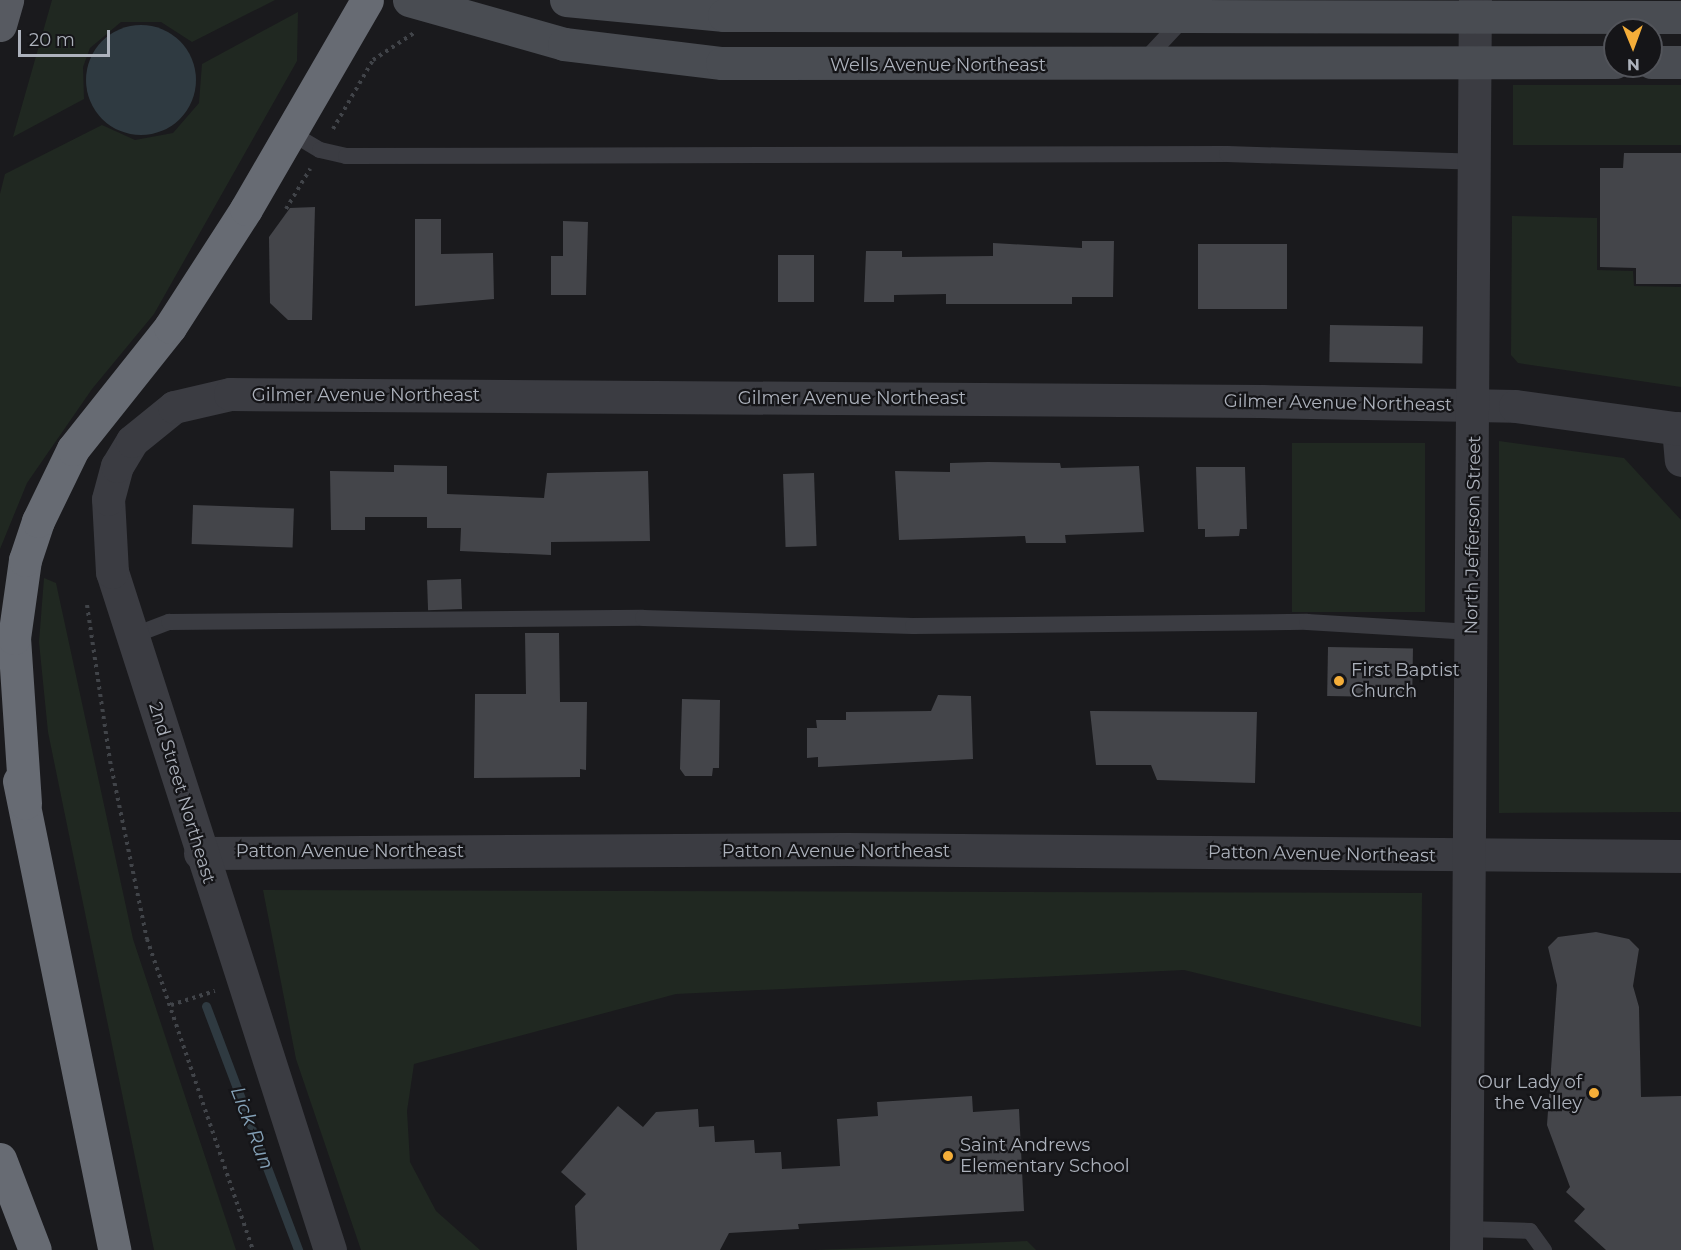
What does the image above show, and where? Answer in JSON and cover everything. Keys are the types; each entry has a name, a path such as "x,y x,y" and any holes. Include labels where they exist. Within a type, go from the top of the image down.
{"highway":[{"path":"25,803 14,638 25,560 39,521 73,449 170,327 293,134 368,0"},
{"path":"0,709 25,803 114,1250"},
{"path":"0,1159 35,1250"}],"main road":[{"path":"0,25 7,0"},
{"name":"Wells Avenue Northeast","path":"409,0 553,41 684,61 1140,65 1603,62"},
{"path":"566,0 724,15 1186,8 1475,9 1681,17"},
{"path":"1663,62 1681,62"}],"street":[{"name":"North Jefferson Street","path":"1466,1240 1472,856 1475,9"},
{"name":"Gilmer Avenue Northeast","path":"230,394 1515,406 1680,439"},
{"name":"2nd Street Northeast","path":"230,394 174,407 132,441 117,466 108,499 107,542 132,636 200,853 330,1250"},
{"name":"Patton Avenue Northeast","path":"200,853 846,849 1681,856"}],"lane":[{"path":"1140,65 1186,8"},
{"path":"293,134 321,150 346,156 1227,154 1475,162"},
{"path":"132,636 169,622 643,618 913,626 1307,622 1472,633"},
{"path":"1466,1240 1530,1231 1544,1250"}],"path":[{"path":"170,1006 218,990"}],"shaded area":[{"path":"52,0 275,0 192,42 161,22 121,22 90,48 83,67 84,99 13,137"},
{"path":"298,12 297,61 154,314 92,389 27,483 0,549 0,194 5,174 102,125 135,140 173,133 199,103 202,64"},
{"path":"141,25 162,29 180,41 192,59 196,80 192,101 180,119 162,131 141,135 120,131 102,119 90,101 86,80 90,59 102,41 120,29"},
{"path":"1513,85 1681,85 1681,145 1513,145"},
{"path":"1512,216 1597,218 1597,270 1633,271 1634,286 1681,287 1681,387 1518,363 1511,355"},
{"path":"1499,441 1624,458 1681,520 1681,812 1499,813"},
{"path":"1292,443 1425,443 1425,612 1292,612"},
{"path":"44,578 56,583 133,939 236,1250 154,1250 48,732 39,642"},
{"path":"263,890 1422,893 1421,1027 1184,970 676,994 414,1064 407,1111 410,1162 436,1211 480,1250 361,1250 296,1059"},
{"path":"1027,1241 1036,1250 815,1250"}],"building":[{"path":"1624,153 1681,153 1681,284 1636,284 1636,268 1600,267 1600,168 1623,168"},
{"path":"315,207 312,320 288,320 270,303 269,237 290,208"},
{"path":"415,219 441,219 441,254 493,253 494,299 415,306"},
{"path":"563,221 588,222 586,295 551,295 551,256 563,256"},
{"path":"1082,241 1114,241 1113,297 1072,297 1072,304 946,304 946,294 894,295 894,302 864,302 866,251 902,251 902,257 993,256 993,243 1082,248"},
{"path":"1198,244 1287,244 1287,309 1198,309"},
{"path":"778,255 814,255 814,302 778,302"},
{"path":"1330,325 1423,327 1422,364 1329,362"},
{"path":"950,463 1060,463 1061,468 1139,466 1144,532 1065,535 1066,543 1026,543 1025,536 899,540 895,471 950,472"},
{"path":"394,465 447,466 447,494 544,498 547,473 648,471 650,541 551,542 551,555 460,551 461,528 427,528 427,517 365,517 365,530 331,530 330,471 394,472"},
{"path":"1196,467 1245,467 1247,529 1240,529 1239,536 1205,537 1205,529 1198,529"},
{"path":"814,473 817,546 786,547 783,474"},
{"path":"193,505 294,509 293,548 192,544"},
{"path":"461,579 462,609 428,610 427,580"},
{"path":"525,633 559,633 560,702 587,702 586,770 580,769 580,777 474,778 475,694 526,694"},
{"path":"1328,647 1413,648 1412,697 1327,696"},
{"path":"938,695 971,696 973,759 818,767 818,757 807,758 807,728 817,728 816,720 846,720 846,712 931,711"},
{"path":"682,699 720,700 719,768 713,768 712,776 685,776 680,769"},
{"path":"1090,711 1257,712 1255,783 1157,780 1151,765 1096,765"},
{"name":"Our Lady of the Valley","path":"1596,932 1629,939 1639,949 1633,986 1639,1007 1641,1097 1681,1096 1681,1250 1606,1250 1574,1221 1585,1209 1566,1192 1570,1187 1547,1125 1557,985 1548,947 1558,937"},
{"path":"972,1096 973,1112 1019,1109 1024,1211 798,1224 799,1229 729,1233 720,1250 577,1250 575,1206 586,1194 561,1172 618,1106 643,1127 656,1112 698,1109 699,1127 714,1126 715,1142 754,1140 755,1153 781,1152 782,1169 840,1166 837,1119 878,1116 877,1102"}],"waterway":[{"name":"Lick Run","path":"206,1006 298,1250"}],"place":[{"name":"First Baptist Church","path":"1339,681"},
{"name":"Our Lady of the Valley","path":"1594,1093"},
{"name":"Saint Andrews Elementary School","path":"948,1156"}]}
